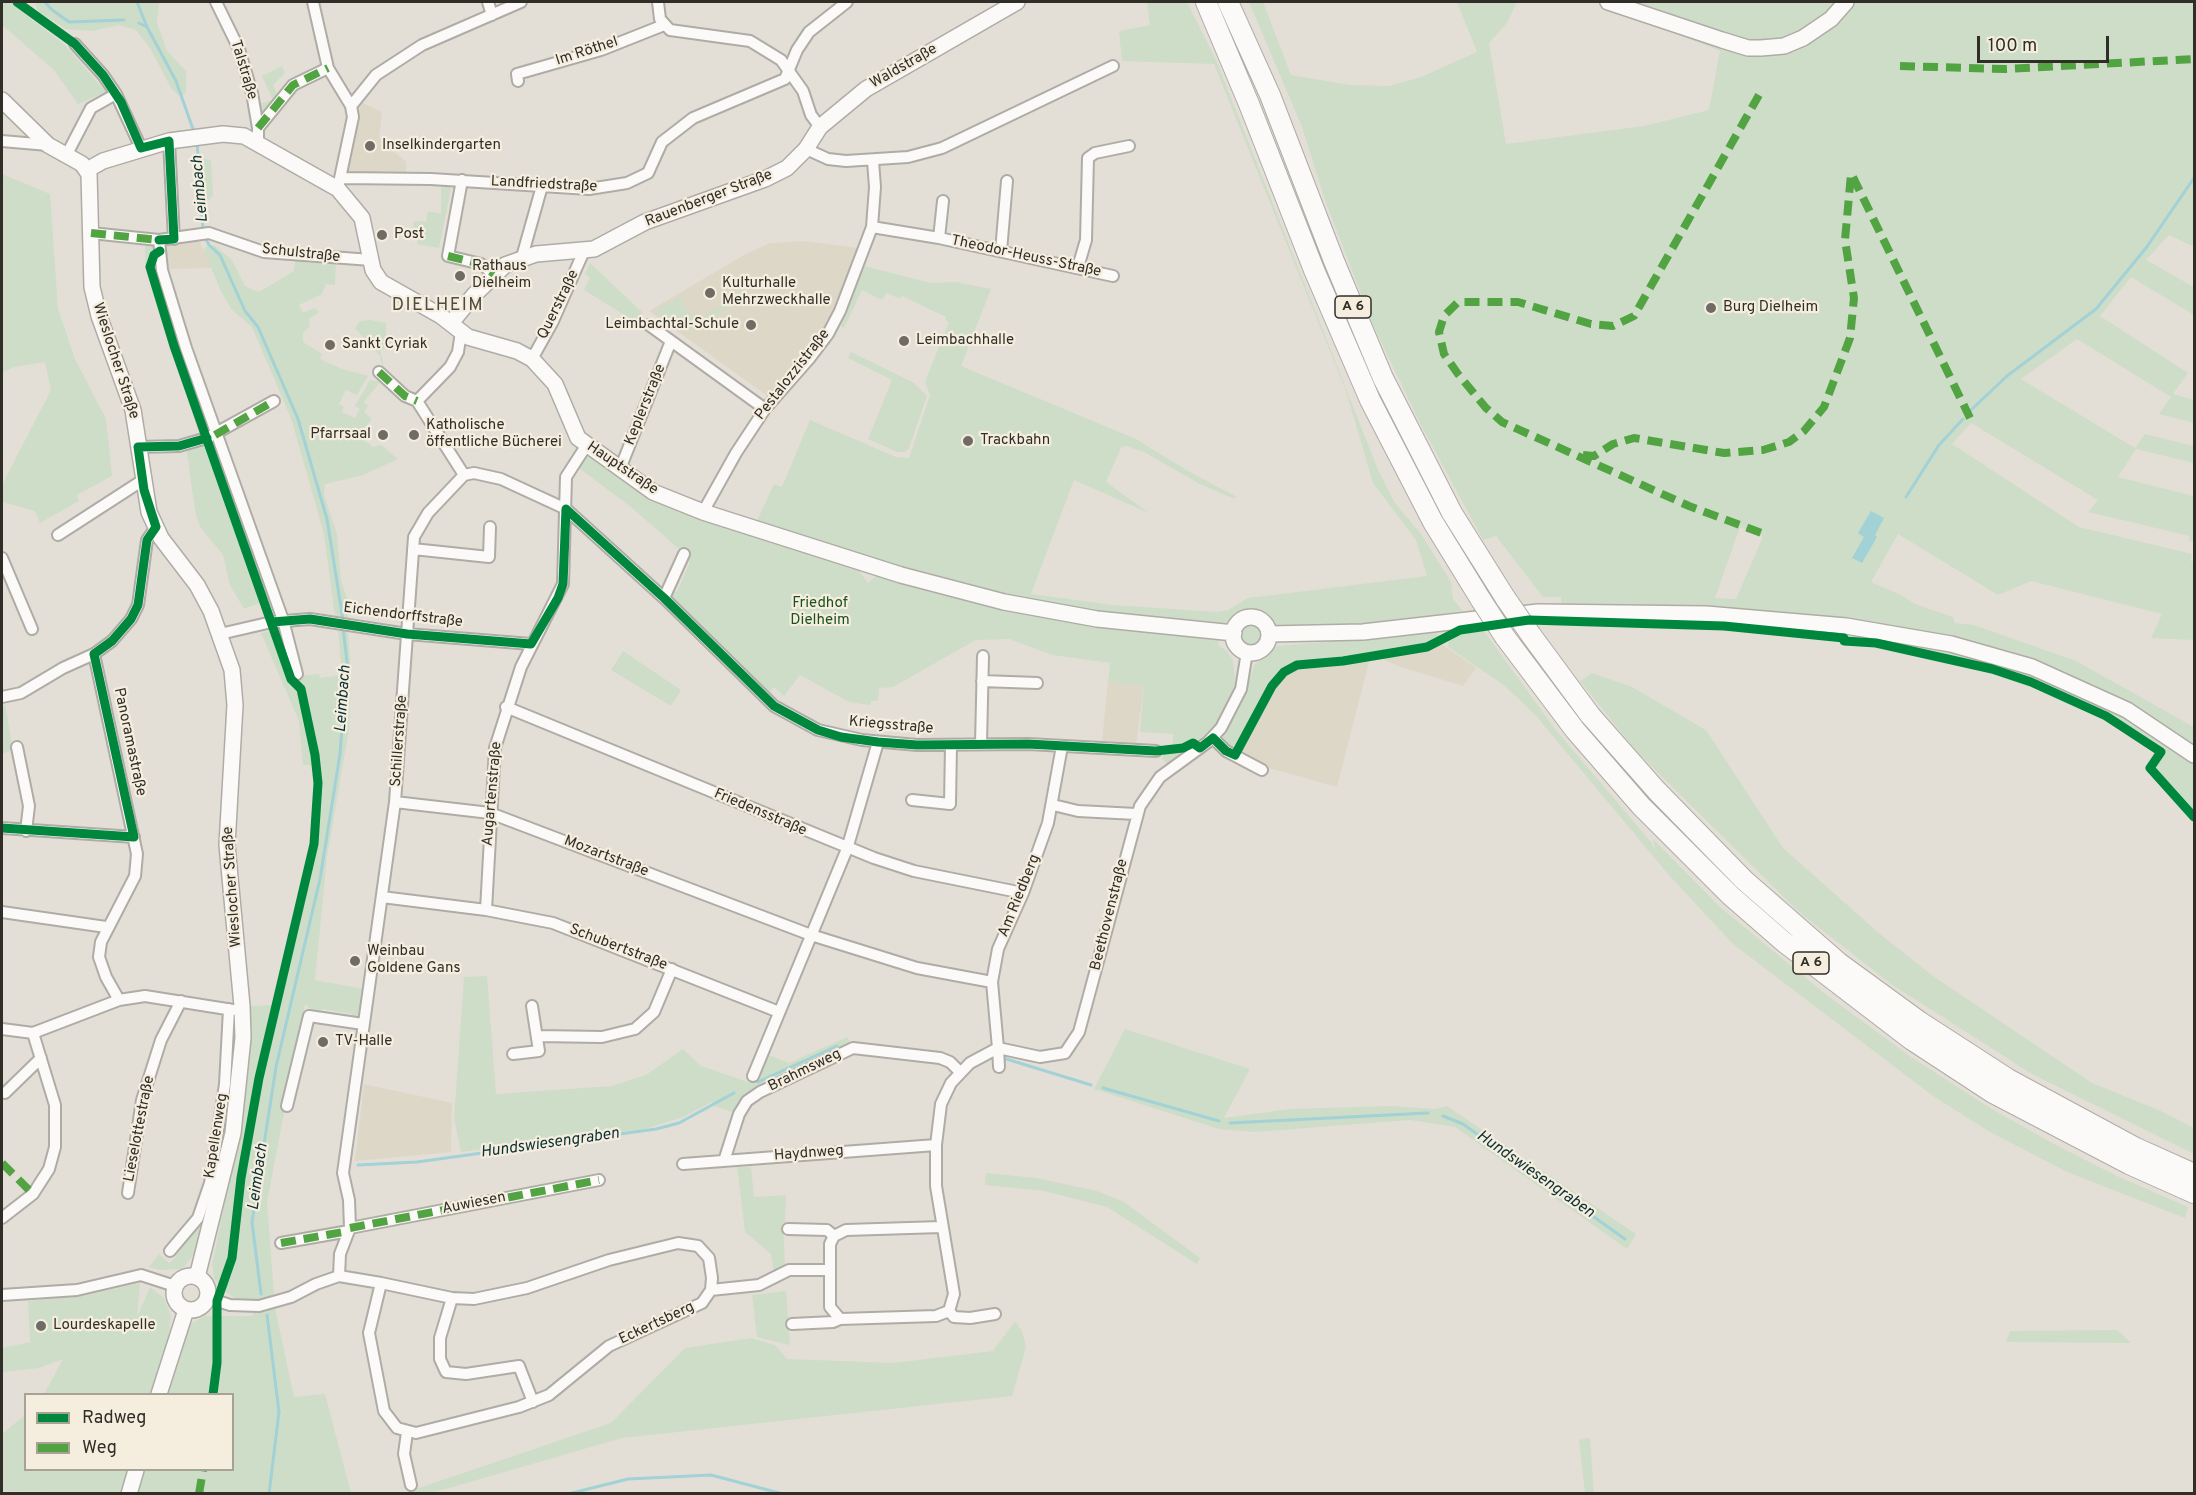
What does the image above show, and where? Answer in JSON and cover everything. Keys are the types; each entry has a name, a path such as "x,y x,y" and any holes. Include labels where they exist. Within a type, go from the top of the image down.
{"highway":[{"name":"A 6","path":"1206,2 1318,280 1370,400 1433,522 1481,600 1505,638 1575,730 1641,806 1730,895 1784,942 1912,1040 1993,1093 2129,1164 2194,1193"},
{"name":"A 6","path":"1228,2 1270,95 1334,261 1383,378 1452,513 1506,599 1590,716 1664,799 1744,880 1839,963 1920,1022 2008,1079 2136,1148 2194,1174"}],"street":[{"name":"Talstraße","path":"216,2 239,49 258,135"},
{"path":"313,2 328,68 351,106 353,117 339,184"},
{"path":"488,2 492,15"},
{"path":"351,106 376,75 395,61 422,45 521,2"},
{"path":"659,2 660,19 663,25 670,30 750,41 781,60 803,91 811,115 820,127"},
{"path":"790,70 797,50 809,32 847,2"},
{"name":"Waldstraße","path":"806,149 820,127 866,88 1015,2"},
{"path":"1608,2 1730,43 1761,48 1784,46 1803,38 1831,20 1846,2"},
{"name":"Im Röthel","path":"518,81 517,74 601,50 663,25"},
{"path":"75,44 103,75 116,94 141,148"},
{"path":"806,149 828,159 873,161 908,157 942,148 1113,66"},
{"path":"258,135 293,85 328,68"},
{"name":"Landfriedstraße","path":"339,184 387,178 462,180 602,189 641,177 653,167 662,142 689,121 715,106 778,83 790,70"},
{"path":"66,156 91,108 116,94"},
{"path":"2,100 48,145 87,170"},
{"name":"Hauptstraße","path":"87,170 103,161 177,139 258,135 339,184 362,218 370,260 381,282 456,328 532,359 555,384 573,430 586,446 653,492 704,512 901,575 1053,612 1108,621 1234,633"},
{"path":"174,239 177,139"},
{"path":"2,141 48,145"},
{"path":"1078,267 1086,240 1089,200 1088,158 1095,153 1129,146"},
{"name":"Rauenberger Straße","path":"456,328 494,274 522,257 594,249 645,222 765,179 787,168 806,149"},
{"name":"Pestalozzistraße","path":"704,512 736,453 765,409 828,334 855,277 872,227 875,187 873,161"},
{"name":"Wieslocher Straße","path":"87,170 90,180 92,287 99,316 133,410 142,480 149,512 156,527 197,585 220,634 232,670 235,705 227,845 239,1086 233,1133 197,1277"},
{"path":"462,180 448,256 481,264 494,274"},
{"path":"1000,251 1007,181"},
{"path":"522,257 542,186"},
{"name":"Theodor-Heuss-Straße","path":"939,238 943,201"},
{"name":"Theodor-Heuss-Straße","path":"872,227 939,238 1113,276"},
{"name":"Schulstraße","path":"91,233 159,240 209,233 264,252 370,260"},
{"path":"159,240 162,270 215,435 283,620 297,674"},
{"name":"Querstraße","path":"532,359 553,321 584,251"},
{"path":"649,325 765,409"},
{"path":"417,401 450,367 458,352 456,328"},
{"name":"Keplerstraße","path":"620,469 671,341"},
{"path":"379,372 405,396 417,401 464,475 474,473 501,479 566,509"},
{"path":"138,447 179,446 215,435 274,401"},
{"name":"Augartenstraße","path":"486,910 495,748 507,706 531,644 558,598 563,584 566,477 586,446"},
{"name":"Schillerstraße","path":"339,1276 340,1254 349,1229 349,1200 343,1173 395,802 412,549 421,522 464,475"},
{"path":"58,535 142,480"},
{"name":"Kriegsstraße","path":"566,509 664,598 774,706 818,730 842,737 878,742 1062,746 1156,751"},
{"path":"2,697 21,693 31,684 94,654 112,641 135,612 147,540 156,527"},
{"path":"412,549 489,557 490,527"},
{"path":"664,598 684,554"},
{"path":"2,558 32,629"},
{"path":"1269,634 1363,632 1538,612 1706,614 1846,626 1933,640 2032,667 2127,710 2194,755"},
{"path":"1249,617 1265,623 1269,634 1263,648 1247,652 1236,643 1234,633 1238,623 1249,617"},
{"name":"Eichendorffstraße","path":"220,634 283,620 310,619 406,634 531,644"},
{"name":"Beethovenstraße","path":"998,1048 1050,1057 1065,1053 1075,1039 1084,1017 1136,814 1160,777 1213,738 1235,705 1244,675 1247,652"},
{"name":"Panoramastraße","path":"94,654 137,854 135,876 106,927 99,957 106,977 119,1000"},
{"path":"981,744 983,656"},
{"path":"982,681 1037,683"},
{"name":"Friedensstraße","path":"507,706 847,849 904,868 1023,893"},
{"path":"1213,738 1226,751 1262,770"},
{"path":"753,1077 847,849 878,742"},
{"name":"Kriegsstraße","path":"912,800 950,804 951,745"},
{"name":"Am Riedberg","path":"999,1067 992,982 998,950 1023,893 1053,805 1062,746"},
{"path":"17,747 29,806 26,831"},
{"name":"Mozartstraße","path":"395,802 490,813 811,935 917,968 992,982"},
{"path":"1053,805 1078,811 1136,814"},
{"path":"2,828 134,837"},
{"name":"Schubertstraße","path":"382,897 486,910 553,923 779,1012"},
{"path":"2,912 106,927"},
{"path":"537,1036 602,1037 635,1029 654,1012 672,969"},
{"path":"2,1029 33,1034 119,1000 145,996 236,1010"},
{"name":"Lieselottestraße","path":"128,1193 142,1100 161,1040 181,1001"},
{"path":"513,1054 539,1051 532,1006"},
{"name":"Kapellenweg","path":"170,1251 198,1218 210,1183 236,1010"},
{"path":"287,1106 309,1016 363,1024"},
{"path":"2,1218 33,1194 49,1169 55,1147 55,1105 33,1034"},
{"name":"Brahmsweg","path":"724,1161 739,1114 747,1101 760,1092 853,1048 940,1058 950,1062 960,1072"},
{"path":"949,1311 954,1294 941,1227 936,1186 936,1145 945,1094 960,1072 998,1048"},
{"path":"4,1093 41,1058"},
{"name":"Haydnweg","path":"683,1164 936,1145"},
{"name":"Auwiesen","path":"281,1243 599,1180"},
{"path":"840,1319 830,1307 830,1244 834,1236 846,1230 941,1227"},
{"path":"788,1229 827,1230 834,1236"},
{"name":"Eckertsberg","path":"339,1276 452,1298 474,1299 527,1288 618,1258 678,1242 698,1246 709,1258 711,1290 702,1303 609,1346 549,1395 533,1402 431,1430 406,1432"},
{"path":"711,1290 759,1285 789,1270 830,1270"},
{"path":"2,1295 77,1290 141,1275 175,1286"},
{"path":"187,1276 197,1277 206,1283 208,1298 202,1307 186,1310 177,1303 175,1286 187,1276"},
{"path":"208,1298 230,1305 259,1306 291,1297 316,1284 339,1276"},
{"path":"381,1283 371,1323 370,1347 384,1411 390,1422 406,1432 404,1454 411,1485"},
{"path":"452,1298 440,1338 441,1359 446,1372 466,1374 519,1366 533,1402"},
{"path":"160,1393 186,1310"},
{"path":"949,1311 954,1317 970,1318 995,1314"},
{"path":"792,1324 833,1322 840,1319 936,1316 949,1311"},
{"path":"129,1494 136,1471"}],"shaded area":[{"name":"Inselkindergarten","path":"360,102 382,112 379,138 406,162 406,175 347,174"},
{"path":"197,238 213,268 169,269 164,257 164,246 169,242"},
{"name":"Leimbachtal-Schule","path":"805,241 865,249 840,311 773,400 649,311 744,255 770,243"},
{"path":"1437,641 1476,668 1463,686 1398,666 1371,654"},
{"path":"1371,654 1337,787 1269,768 1244,756 1236,749 1269,687 1290,665"},
{"path":"1108,681 1144,686 1136,745 1102,741"},
{"path":"364,1084 452,1103 451,1152 355,1161"}],"green space":[{"path":"2,2 9,2 65,45 106,92 78,104 54,70 2,25"},
{"path":"35,2 159,2 157,23 167,51 186,71 186,92 184,95 178,95 171,88 150,48 136,30 119,25 92,31 66,29 38,11"},
{"path":"1147,2 1187,2 1216,60 1379,472 1395,503 1421,534 1451,582 1453,599 1463,611 1453,612 1436,620 1282,629 1263,614 1254,611 1243,613 1222,625 1123,619 942,582 757,521 774,484 782,487 810,420 896,457 909,458 930,395 925,382 949,322 945,320 946,317 902,296 900,299 887,293 882,300 862,290 844,328 842,327 840,324 864,266 931,283 955,282 991,289 961,366 1136,439 1236,498 1198,483 1144,452 1126,446 1121,448 1106,482 1149,513 1074,480 1031,594 1113,605 1218,612 1228,610 1248,598 1427,576 1416,540 1373,483 1346,391 1214,64 1122,61 1119,31 1150,25"},
{"path":"1249,2 1263,2 1291,75 1350,85 1389,86 1421,77 1477,52 1457,2 1517,2 1507,23 1489,43 1506,144 1644,126 1709,110 1720,51 1669,31 1662,24 1751,51 1844,15 1853,2 2194,2 2194,247 2169,235 2146,260 2194,287 2194,315 2131,277 2100,316 2188,373 2173,394 2194,400 2194,423 2159,414 2171,397 2077,339 2021,379 2135,448 2145,434 2194,446 2194,463 2136,449 2118,477 2194,496 2194,542 2188,541 2190,536 2088,512 2098,500 1971,423 1952,444 2079,527 2192,554 2191,561 2194,562 2194,640 2151,638 2162,614 2031,581 1998,595 1898,534 1871,582 1915,604 1953,617 1955,623 1974,625 2076,661 2194,727 2194,750 2055,670 1799,615 1743,609 1561,607 1561,597 1543,597 1496,536 1483,540 1420,423 1373,325 1325,200 1302,127","holes":["1740,527 1763,537 1736,599 1715,598"]},
{"path":"1627,2 1839,2 1836,7 1786,40 1757,43 1733,39"},
{"path":"282,66 285,73 273,85 278,96 263,119 259,104 273,100 262,76"},
{"path":"197,155 211,161 213,195 207,203 200,202 197,195 194,156"},
{"path":"2,174 50,194 58,309 75,359 106,419 110,455 112,476 77,495 79,501 40,523 35,511 2,502 2,485 51,390 45,362 14,367 2,373"},
{"path":"441,183 447,183 451,189 439,248 417,244 420,233 413,230 414,221 426,222 428,211 441,214"},
{"path":"145,241 150,242 156,250 274,597 244,609 230,585 223,555 200,527 195,511 186,444 201,439 145,265"},
{"path":"214,245 232,260 245,286 259,292 294,271 296,256 336,259 335,285 326,284 322,294 299,305 303,313 315,308 319,312 309,319 310,326 303,333 303,342 322,354 320,359 342,369 368,376 357,395 346,390 339,404 344,407 342,412 355,418 360,409 355,406 370,380 380,382 364,402 368,406 364,412 372,419 363,430 367,434 363,439 373,447 381,445 398,459 363,475 325,484 324,495 337,534 341,581 348,601 348,618 335,616 324,534 291,418 252,327 231,309 220,289 204,251 205,247"},
{"path":"590,263 643,313 640,318 665,336 652,332 584,290 590,278 585,274"},
{"path":"741,290 743,294 740,301 684,333 655,311 679,297 694,322 738,297 736,292"},
{"path":"360,321 386,323 386,334 393,343 380,351 384,371 380,356 355,328"},
{"path":"851,352 914,383 927,396 909,448 905,452 897,452 868,439 892,380 848,358"},
{"name":"Friedhof Dielheim","path":"589,456 629,478 856,567 868,583 879,573 1051,618 1218,640 1219,646 1227,651 1233,661 1235,679 1232,695 1214,728 1167,764 1162,759 1165,745 1173,744 1173,734 1140,732 1144,686 1108,681 1110,663 1053,655 1009,639 976,640 893,687 879,688 878,701 871,701 870,705 849,702 800,675 784,696 774,687 767,695 669,596 672,590 677,592 690,562 685,560 686,555 631,507 576,466"},
{"path":"1251,622 1260,626 1264,635 1260,644 1251,648 1242,644 1238,635 1242,626"},
{"path":"1481,627 1555,729 1651,842 1655,850 1653,839 1720,907 1824,993 1911,1057 1990,1108 2054,1144 2117,1176 2188,1207 2185,1218 2067,1172 1990,1132 1933,1096 1733,944 1668,874 1537,717 1505,686 1448,647 1449,640 1456,632"},
{"path":"338,629 348,631 351,676 349,729 327,857 315,980 364,989 359,1019 352,1020 352,1014 322,1009 321,1015 316,1014 305,1004 267,1202 275,1308 294,1397 325,1394 351,1493 135,1494 141,1471 234,1471 234,1393 164,1393 190,1324 205,1316 253,1316 253,1311 220,1288 214,1278 212,1265 239,1132 249,1049 250,1006 277,1005 315,833 317,765 303,765 299,721 261,633 275,630 291,679 300,688 299,676 319,674 320,678 342,675"},
{"path":"1436,632 1439,636 1437,641 1371,654 1290,665 1269,687 1236,749 1222,741 1224,731 1238,709 1255,664 1277,646"},
{"path":"1850,632 1940,648 2043,677 2092,698 2164,740 2194,763 2194,824 2147,770 2152,755 2160,747 2135,730 2076,699 1993,667 1938,652 1851,636"},
{"path":"623,651 681,690 671,706 611,670"},
{"path":"1592,673 1632,687 1706,730 1783,848 1880,934 1933,976 2092,1083 2161,1111 2194,1128 2194,1154 2032,1074 1891,984 1799,912 1635,750 1580,681"},
{"path":"5,704 13,750 2,754 2,709"},
{"path":"487,976 496,1094 612,1086 646,1075 683,1049 701,1066 751,1083 763,1053 789,1063 847,1037 853,1048 760,1092 739,1114 714,1106 712,1102 683,1117 645,1129 461,1152 454,1118 464,977"},
{"path":"1125,1029 1250,1069 1224,1118 1290,1109 1391,1106 1434,1109 1447,1106 1636,1234 1627,1249 1455,1127 1410,1120 1255,1132 1219,1129 1094,1089"},
{"path":"230,1084 233,1084 227,1133 197,1251 182,1269 161,1270 149,1267 159,1254 169,1263 175,1258 179,1244 210,1190 224,1132"},
{"path":"737,1167 751,1167 754,1197 786,1195 785,1224 783,1224 785,1265 774,1274 771,1254 745,1232"},
{"path":"986,1173 1036,1178 1097,1191 1124,1202 1200,1258 1197,1264 1107,1207 1044,1191 985,1185"},
{"path":"140,1283 137,1317 150,1287 164,1298 171,1316 167,1347 152,1393 45,1393 63,1359 39,1368 2,1372 2,1348 30,1342 28,1301 88,1295"},
{"path":"786,1291 790,1345 757,1337 752,1295"},
{"path":"1015,1321 1022,1331 1026,1347 1012,1396 622,1438 432,1493 412,1493 413,1490 611,1423 685,1348 751,1338 775,1345 787,1359 893,1363 993,1351"},
{"path":"2117,1330 2131,1343 2006,1342 2010,1331"},
{"path":"24,1416 24,1471 130,1471 122,1493 2,1491 2,1434"},
{"path":"1590,1438 1594,1493 1585,1493 1579,1440"}],"water":[{"path":"1871,511 1884,518 1875,535 1877,537 1862,563 1852,558 1864,537 1858,533"}],"waterway":[{"name":"Leimbach","path":"45,2 69,22 124,20"},
{"name":"Leimbach","path":"137,2 147,27"},
{"name":"Leimbach","path":"139,23 147,27 176,81 194,132"},
{"name":"Leimbach","path":"197,141 203,230"},
{"path":"1970,411 2007,376 2096,309 2146,248 2194,178"},
{"name":"Leimbach","path":"205,237 209,245 220,255 245,311 258,327 298,419 327,519 343,620"},
{"path":"1906,497 1939,445 1963,419"},
{"name":"Leimbach","path":"261,1294 252,1222 276,1067 320,879 340,754 347,662 343,627"},
{"name":"Hundswiesengraben","path":"758,1082 837,1046"},
{"name":"Hundswiesengraben","path":"1003,1058 1091,1085"},
{"name":"Hundswiesengraben","path":"1103,1088 1219,1121"},
{"name":"Hundswiesengraben","path":"358,1165 417,1162 656,1129 679,1123 734,1093"},
{"name":"Hundswiesengraben","path":"1230,1123 1428,1113"},
{"name":"Hundswiesengraben","path":"1443,1116 1463,1124 1625,1239"},
{"name":"Leimbach","path":"267,1315 279,1412 269,1494"},
{"path":"568,1494 628,1479 711,1475 783,1494"}],"marked path":[{"path":"1900,66 2005,69 2194,59"},
{"path":"258,128 293,85 328,68"},
{"path":"1759,95 1634,316 1613,326 1591,324 1518,302 1458,302 1444,316 1439,332 1444,354 1486,408 1502,422 1689,506 1764,534"},
{"path":"1583,455 1594,456 1613,444 1634,438 1724,453 1763,450 1789,442 1804,431 1824,407 1850,338 1854,298 1845,240 1851,174"},
{"path":"1853,177 1970,418"},
{"path":"91,233 159,240"},
{"path":"448,256 481,264 494,274"},
{"path":"379,372 405,396 417,401"},
{"path":"215,435 274,401"},
{"path":"2,1163 33,1194"},
{"path":"350,1228 599,1180"},
{"path":"281,1243 349,1231"},
{"path":"199,1494 203,1471"}],"cycle path":[{"path":"17,2 75,44 103,75 121,102 141,148 169,141 174,239 159,240"},
{"path":"160,251 154,255 150,267 174,346 291,679 301,689 315,755 318,783 314,844 259,1078 241,1178 232,1258 217,1301 217,1363 213,1393"},
{"path":"2,828 134,837 94,654 112,641 131,619 138,605 147,540 156,527 144,490 138,447 179,446 207,438"},
{"path":"566,509 664,598 774,706 818,730 841,737 878,742 917,745 1028,744 1156,751 1183,748 1193,743 1200,748 1213,738 1226,751 1235,755 1272,686 1284,672 1297,665 1343,661 1427,647 1460,630 1529,620 1724,626 1844,638"},
{"path":"272,622 310,619 407,634 531,644 558,598 563,584 566,509"},
{"path":"1844,641 1876,643 1992,669 2031,682 2106,716 2161,752 2150,768 2194,817"}],"place":[{"name":"Inselkindergarten","path":"370,146"},
{"name":"Post","path":"382,235"},
{"name":"Rathaus Dielheim","path":"460,276"},
{"name":"Kulturhalle Mehrzweckhalle","path":"710,293"},
{"name":"Burg Dielheim","path":"1711,308"},
{"name":"Leimbachtal-Schule","path":"751,325"},
{"name":"Leimbachhalle","path":"904,341"},
{"name":"Sankt Cyriak","path":"330,345"},
{"name":"Pfarrsaal","path":"383,435"},
{"name":"Katholische öffentliche Bücherei","path":"414,435"},
{"name":"Trackbahn","path":"968,441"},
{"name":"Weinbau Goldene Gans","path":"355,961"},
{"name":"TV-Halle","path":"323,1042"},
{"name":"Lourdeskapelle","path":"41,1326"}],"district":[{"name":"DIELHEIM","path":"438,306"}]}
